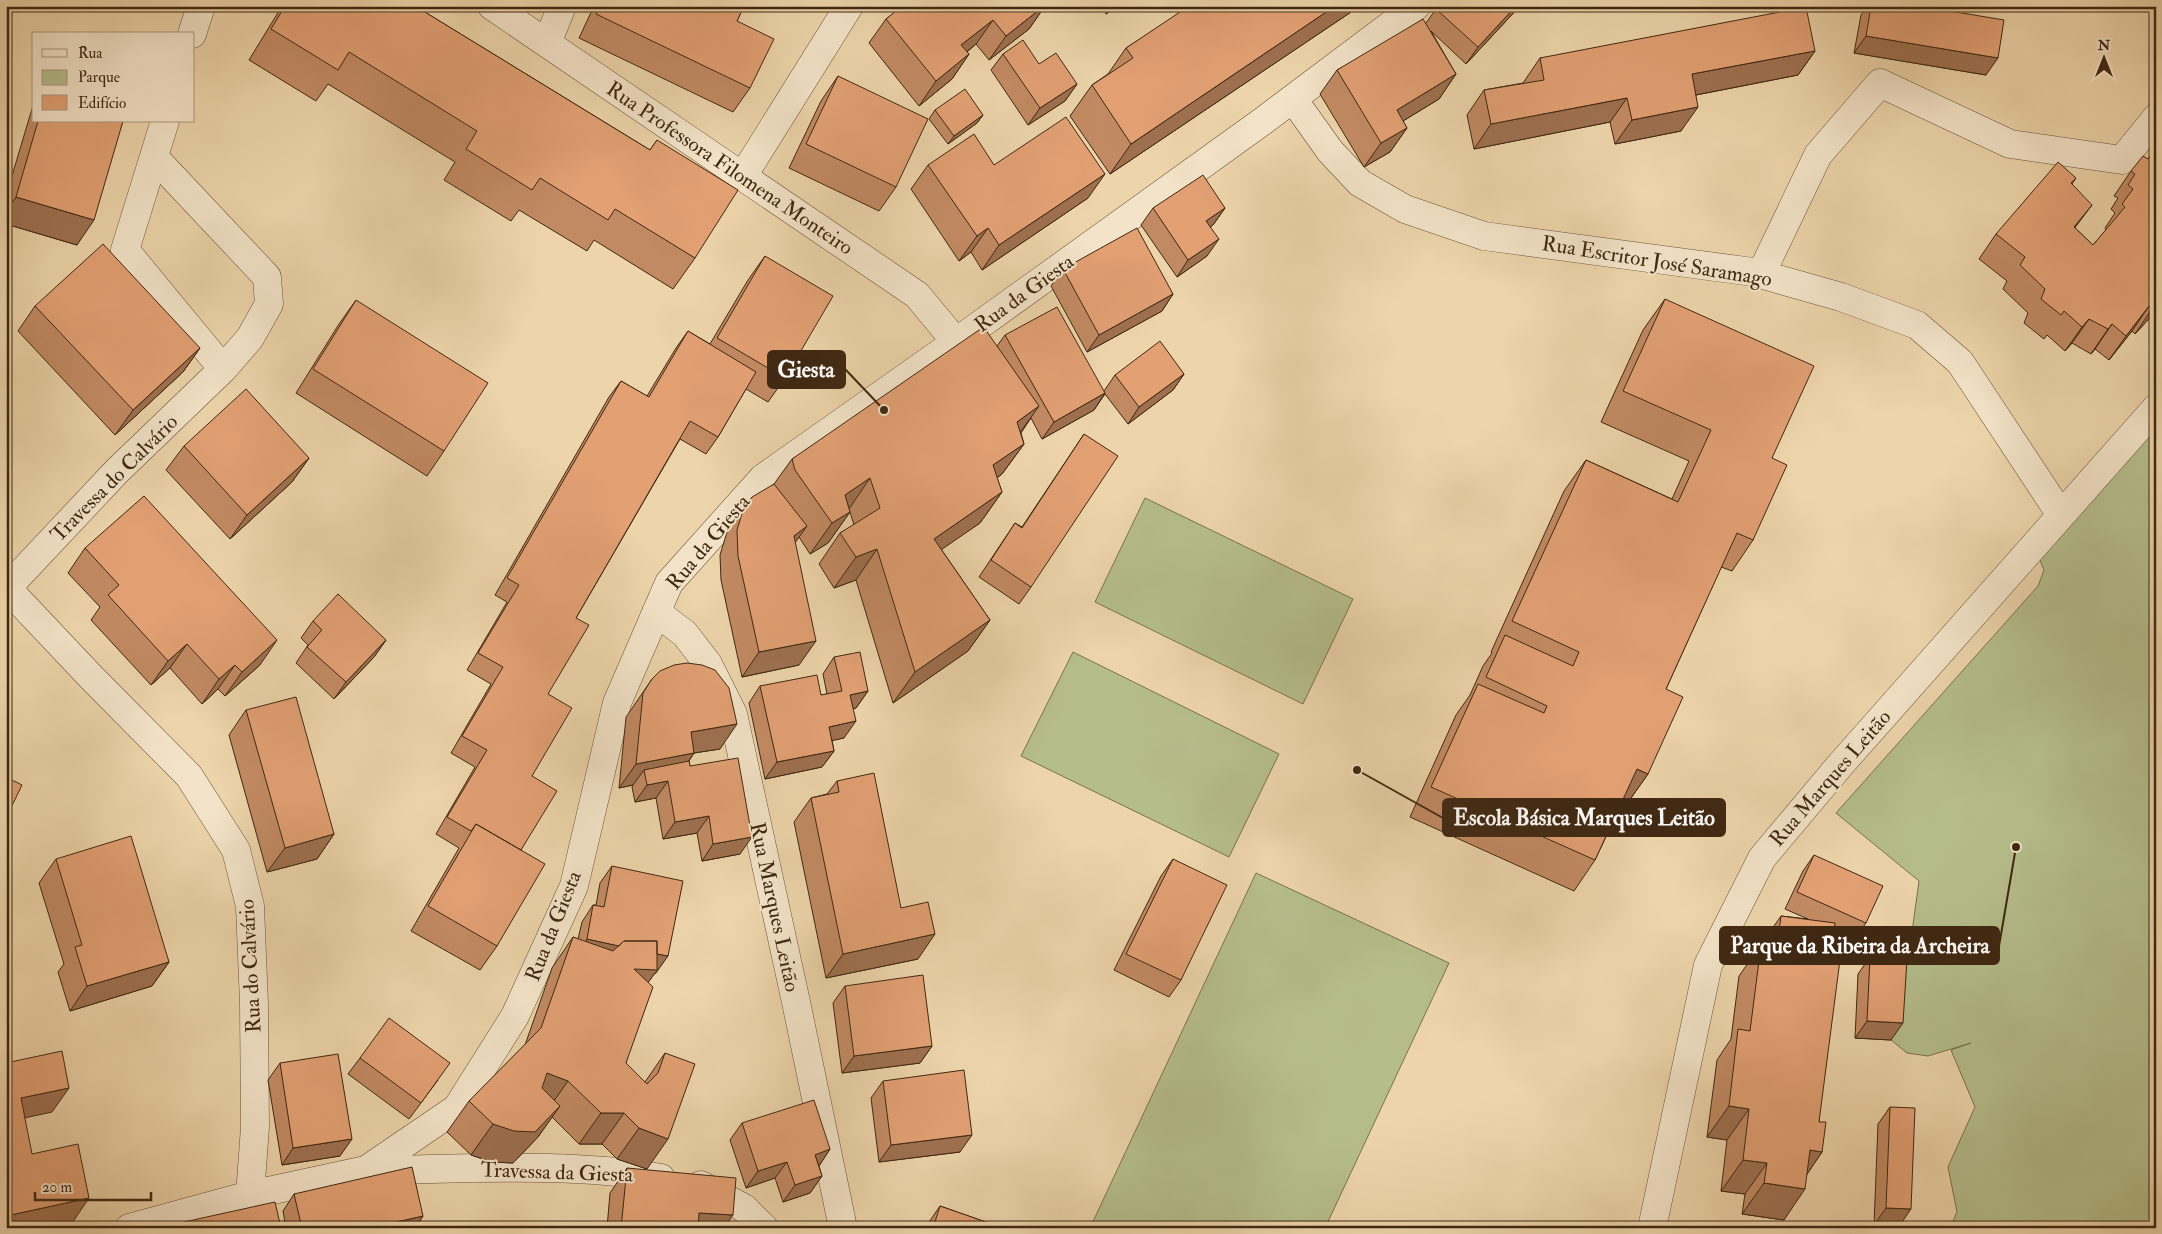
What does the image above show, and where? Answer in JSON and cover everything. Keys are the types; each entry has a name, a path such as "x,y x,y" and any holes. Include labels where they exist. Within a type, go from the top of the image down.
{"street":[{"path":"193,32 201,6"},
{"name":"Rua Professora Filomena Monteiro","path":"492,6 917,295 956,342"},
{"path":"547,43 562,6"},
{"path":"743,176 849,6"},
{"name":"Rua da Giesta","path":"129,1228 250,1194 366,1170 457,1108 515,1016 574,886 617,702 669,583 763,478 956,342 1293,99 1416,6"},
{"path":"1761,274 1818,155 1880,83 2010,144 2122,160 2156,118"},
{"name":"Rua Escritor José Saramago","path":"1293,99 1330,151 1360,183 1405,209 1484,236 1761,274 1841,297 1917,326 1960,362 2061,515"},
{"path":"165,122 125,250 223,369"},
{"name":"Travessa do Calvário","path":"7,588 116,472 223,369 250,338 269,304 266,277 154,157"},
{"name":"Rua Marques Leitão","path":"1652,1228 1708,965 1762,858 1841,764 2156,408"},
{"name":"Rua do Calvário","path":"7,588 91,678 189,776 236,850 250,906 254,994 255,1127 250,1194"},
{"name":"Rua Marques Leitão","path":"656,612 685,634 708,664 733,714 843,1228"},
{"name":"Travessa da Giesta","path":"366,1170 560,1169 635,1173 703,1186 744,1208 764,1228"}],"green space":[{"path":"2156,406 2156,1228 1950,1228 1957,1212 1948,1167 1975,1107 1951,1050 1971,1043 1928,1056 1907,1053 1891,1040 1895,976 1912,932 1919,881 1836,813 2038,586 2044,570 2034,546"},
{"path":"1145,498 1353,599 1303,704 1095,602"},
{"path":"1073,652 1279,754 1229,857 1021,756"},
{"path":"1256,873 1449,963 1325,1228 1090,1228"}],"building":[{"path":"285,6 415,6 650,150 657,140 738,190 695,258 615,209 608,220 540,178 532,190 466,149 477,131 349,52 338,70 271,29"},
{"path":"600,6 744,6 737,21 774,39 750,88 596,14"},
{"path":"902,6 1044,6 1006,36 993,20 961,45 969,54 936,81 886,19"},
{"path":"1189,6 1335,6 1131,144 1092,85 1133,58 1126,48"},
{"path":"1438,6 1516,6 1478,47 1436,9"},
{"path":"1871,6 1920,6 2004,20 1998,58 1866,36"},
{"path":"1806,7 1815,51 1692,74 1698,107 1632,120 1627,98 1491,124 1484,90 1544,80 1540,58"},
{"path":"1423,19 1456,74 1397,110 1407,128 1381,143 1337,70"},
{"path":"1023,40 1039,64 1056,53 1077,84 1040,108 1003,54"},
{"path":"838,76 928,119 896,187 806,144"},
{"path":"965,89 983,115 954,136 935,110"},
{"path":"1066,117 1105,174 999,245 988,228 977,236 928,165 974,134 994,165"},
{"path":"38,122 123,122 94,220 16,197"},
{"path":"2155,151 2156,306 2152,309 2149,306 2126,336 2112,324 2108,329 2089,319 2082,327 2064,311 2061,315 2041,299 2045,289 2020,265 2025,257 1996,234 2058,162 2076,178 2071,183 2092,205 2074,227 2093,245 2125,207 2122,204 2133,189 2128,185 2135,174 2131,171 2143,156 2148,159"},
{"path":"1203,175 1225,208 1206,221 1219,239 1188,260 1153,208"},
{"path":"1137,228 1173,294 1099,335 1063,269"},
{"path":"103,244 200,348 133,410 35,306"},
{"path":"765,256 833,296 785,378 717,338"},
{"path":"1665,299 1814,366 1772,458 1787,465 1753,540 1737,533 1666,689 1683,697 1648,774 1637,769 1595,860 1431,787 1478,684 1544,713 1547,706 1486,677 1505,635 1573,666 1579,652 1512,621 1586,460 1678,502 1711,430 1623,391"},
{"path":"356,300 488,383 444,451 313,369"},
{"path":"1057,307 1105,393 1054,422 1005,335"},
{"path":"985,329 1039,406 1017,422 1024,444 993,465 1002,492 934,539 990,620 915,672 877,549 856,557 840,533 880,508 870,478 845,495 850,512 832,523 795,470 792,459 979,330"},
{"path":"688,331 756,372 718,437 690,421 576,618 589,625 548,694 572,708 532,776 557,791 521,850 476,824 471,831 447,817 487,750 462,736 503,667 478,653 519,585 507,578 621,381 649,397"},
{"path":"1160,341 1184,374 1139,407 1115,375"},
{"path":"246,389 309,458 247,515 184,446"},
{"path":"1084,434 1118,456 1031,587 991,560 1015,523 1022,528"},
{"path":"774,484 807,526 794,536 816,641 759,652 738,556 737,530 744,507 752,497"},
{"path":"144,496 277,640 242,672 235,665 219,679 187,644 168,661 108,595 119,585 85,548"},
{"path":"338,594 386,640 346,682 307,647 322,630 313,621"},
{"path":"860,652 868,691 850,695 856,721 829,727 834,751 777,762 760,686 817,675 821,695 842,691 834,657"},
{"path":"687,663 702,665 715,670 729,688 737,724 691,732 694,753 636,764 643,693 660,671 674,665"},
{"path":"296,697 334,834 285,848 246,710"},
{"path":"738,758 752,837 713,844 709,816 675,822 668,781 647,785 644,770 689,761 690,766"},
{"path":"874,773 901,908 928,902 935,934 843,954 811,798 839,792 837,781"},
{"path":"6,777 22,785 6,818"},
{"path":"476,824 545,864 497,946 428,906"},
{"path":"131,836 169,962 87,986 75,947 82,945 56,859"},
{"path":"1814,855 1883,886 1866,923 1797,892"},
{"path":"1173,859 1227,885 1181,980 1126,954"},
{"path":"612,866 683,881 668,956 657,954 657,941 624,941 619,946 587,939 593,905 604,907"},
{"path":"1781,916 1835,923 1832,951 1841,952 1819,1122 1826,1122 1822,1152 1810,1150 1805,1189 1764,1183 1767,1163 1743,1160 1749,1109 1729,1106 1738,1029 1750,1031 1761,945 1777,946"},
{"path":"573,937 613,951 624,941 657,941 657,970 634,969 653,987 626,1063 647,1084 658,1073 665,1053 695,1064 668,1139 639,1128 624,1113 601,1113 568,1081 547,1073 542,1088 560,1106 535,1132 514,1131 493,1124 469,1101 541,1028"},
{"path":"1870,957 1907,959 1903,1023 1867,1021"},
{"path":"923,975 932,1046 854,1056 845,986"},
{"path":"389,1018 450,1063 421,1103 360,1058"},
{"path":"62,1051 69,1088 21,1098 32,1154 78,1144 89,1198 6,1216 6,1063"},
{"path":"338,1054 352,1139 293,1148 280,1063"},
{"path":"964,1070 972,1135 891,1145 883,1081"},
{"path":"814,1100 830,1149 815,1155 822,1176 795,1185 787,1162 758,1171 742,1123"},
{"path":"1890,1107 1915,1108 1911,1209 1886,1208"},
{"path":"412,1167 423,1216 370,1228 302,1228 294,1194"},
{"path":"627,1168 736,1178 733,1215 699,1213 698,1228 621,1228"},
{"path":"275,1202 281,1228 186,1228 184,1222"},
{"path":"940,1206 1003,1228 933,1228"}],"place":[{"name":"Giesta","path":"884,410"},
{"name":"Escola Básica Marques Leitão","path":"1357,770"},
{"name":"Parque da Ribeira da Archeira","path":"2016,847"}]}
